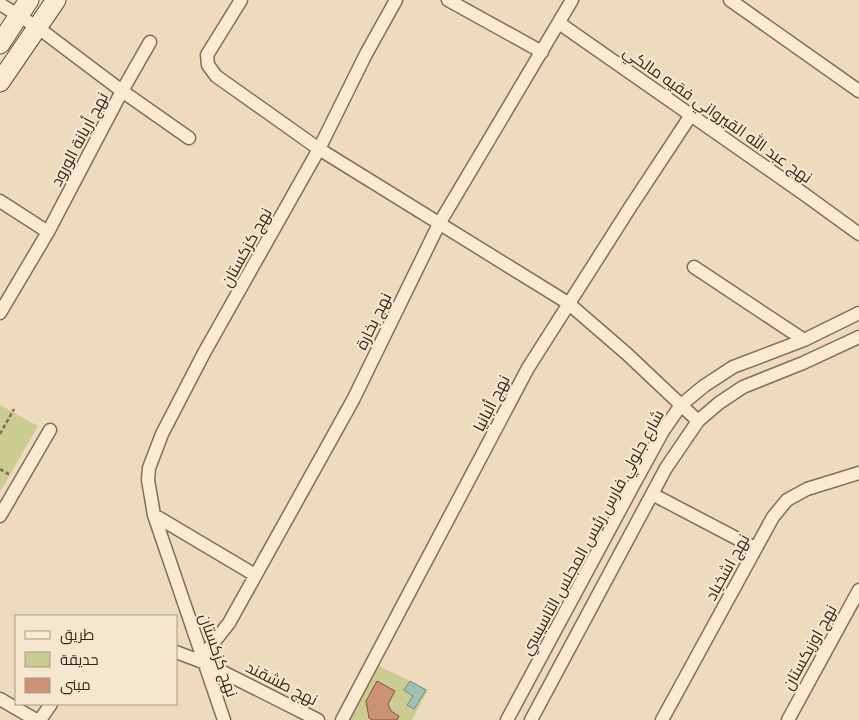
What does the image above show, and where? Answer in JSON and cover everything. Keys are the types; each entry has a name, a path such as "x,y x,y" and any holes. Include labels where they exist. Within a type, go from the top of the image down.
{"main road":[{"path":"0,82 56,0"},
{"path":"0,44 24,8"}],"street":[{"path":"241,0 208,55 208,65 216,76 319,148 568,303 627,354 698,421"},
{"name":"نهج كزكستان","path":"224,720 154,515 148,480 149,468 162,434 204,353 319,148 366,54 396,0"},
{"path":"448,0 542,52"},
{"name":"نهج بخارة","path":"204,659 229,623 353,400 439,224 572,0"},
{"path":"730,0 859,92"},
{"name":"نهج أريانة الورود","path":"0,4 24,8 37,27 122,91 48,232 0,313"},
{"name":"نهج عبد الله القيرواني فقيه مالكي","path":"558,23 859,234"},
{"path":"150,42 122,91 189,138"},
{"name":"نهج ألبانيا","path":"342,720 528,368 568,303 691,115"},
{"path":"0,201 48,232"},
{"path":"694,267 804,340"},
{"name":"شارع جلولي فارس رئيس المجلس التاسيسي","path":"507,720 638,476 663,431 681,405 704,386 733,367 804,340 859,313"},
{"name":"شارع جلولي فارس رئيس المجلس التاسيسي","path":"531,720 652,494 680,445 698,421 718,403 743,386 803,363 859,337"},
{"path":"0,516 50,430"},
{"name":"نهج اشخباد","path":"662,720 773,517 787,500 807,489 859,473"},
{"path":"652,494 755,548"},
{"path":"154,515 255,575"},
{"name":"نهج اوزبكستان","path":"788,720 859,590"},
{"name":"نهج طشقند","path":"178,652 204,659 318,720"},
{"path":"0,699 36,720"},
{"path":"40,720 50,705"}],"path":[{"path":"0,434 14,409"}],"green space":[{"path":"0,405 38,426 0,492"},
{"path":"377,665 428,690 412,720 348,720"}],"water":[{"path":"410,681 426,690 414,709 407,705 413,696 404,690"}],"building":[{"path":"377,681 395,691 388,704 391,711 399,716 397,720 373,720 369,718 366,701"}]}
